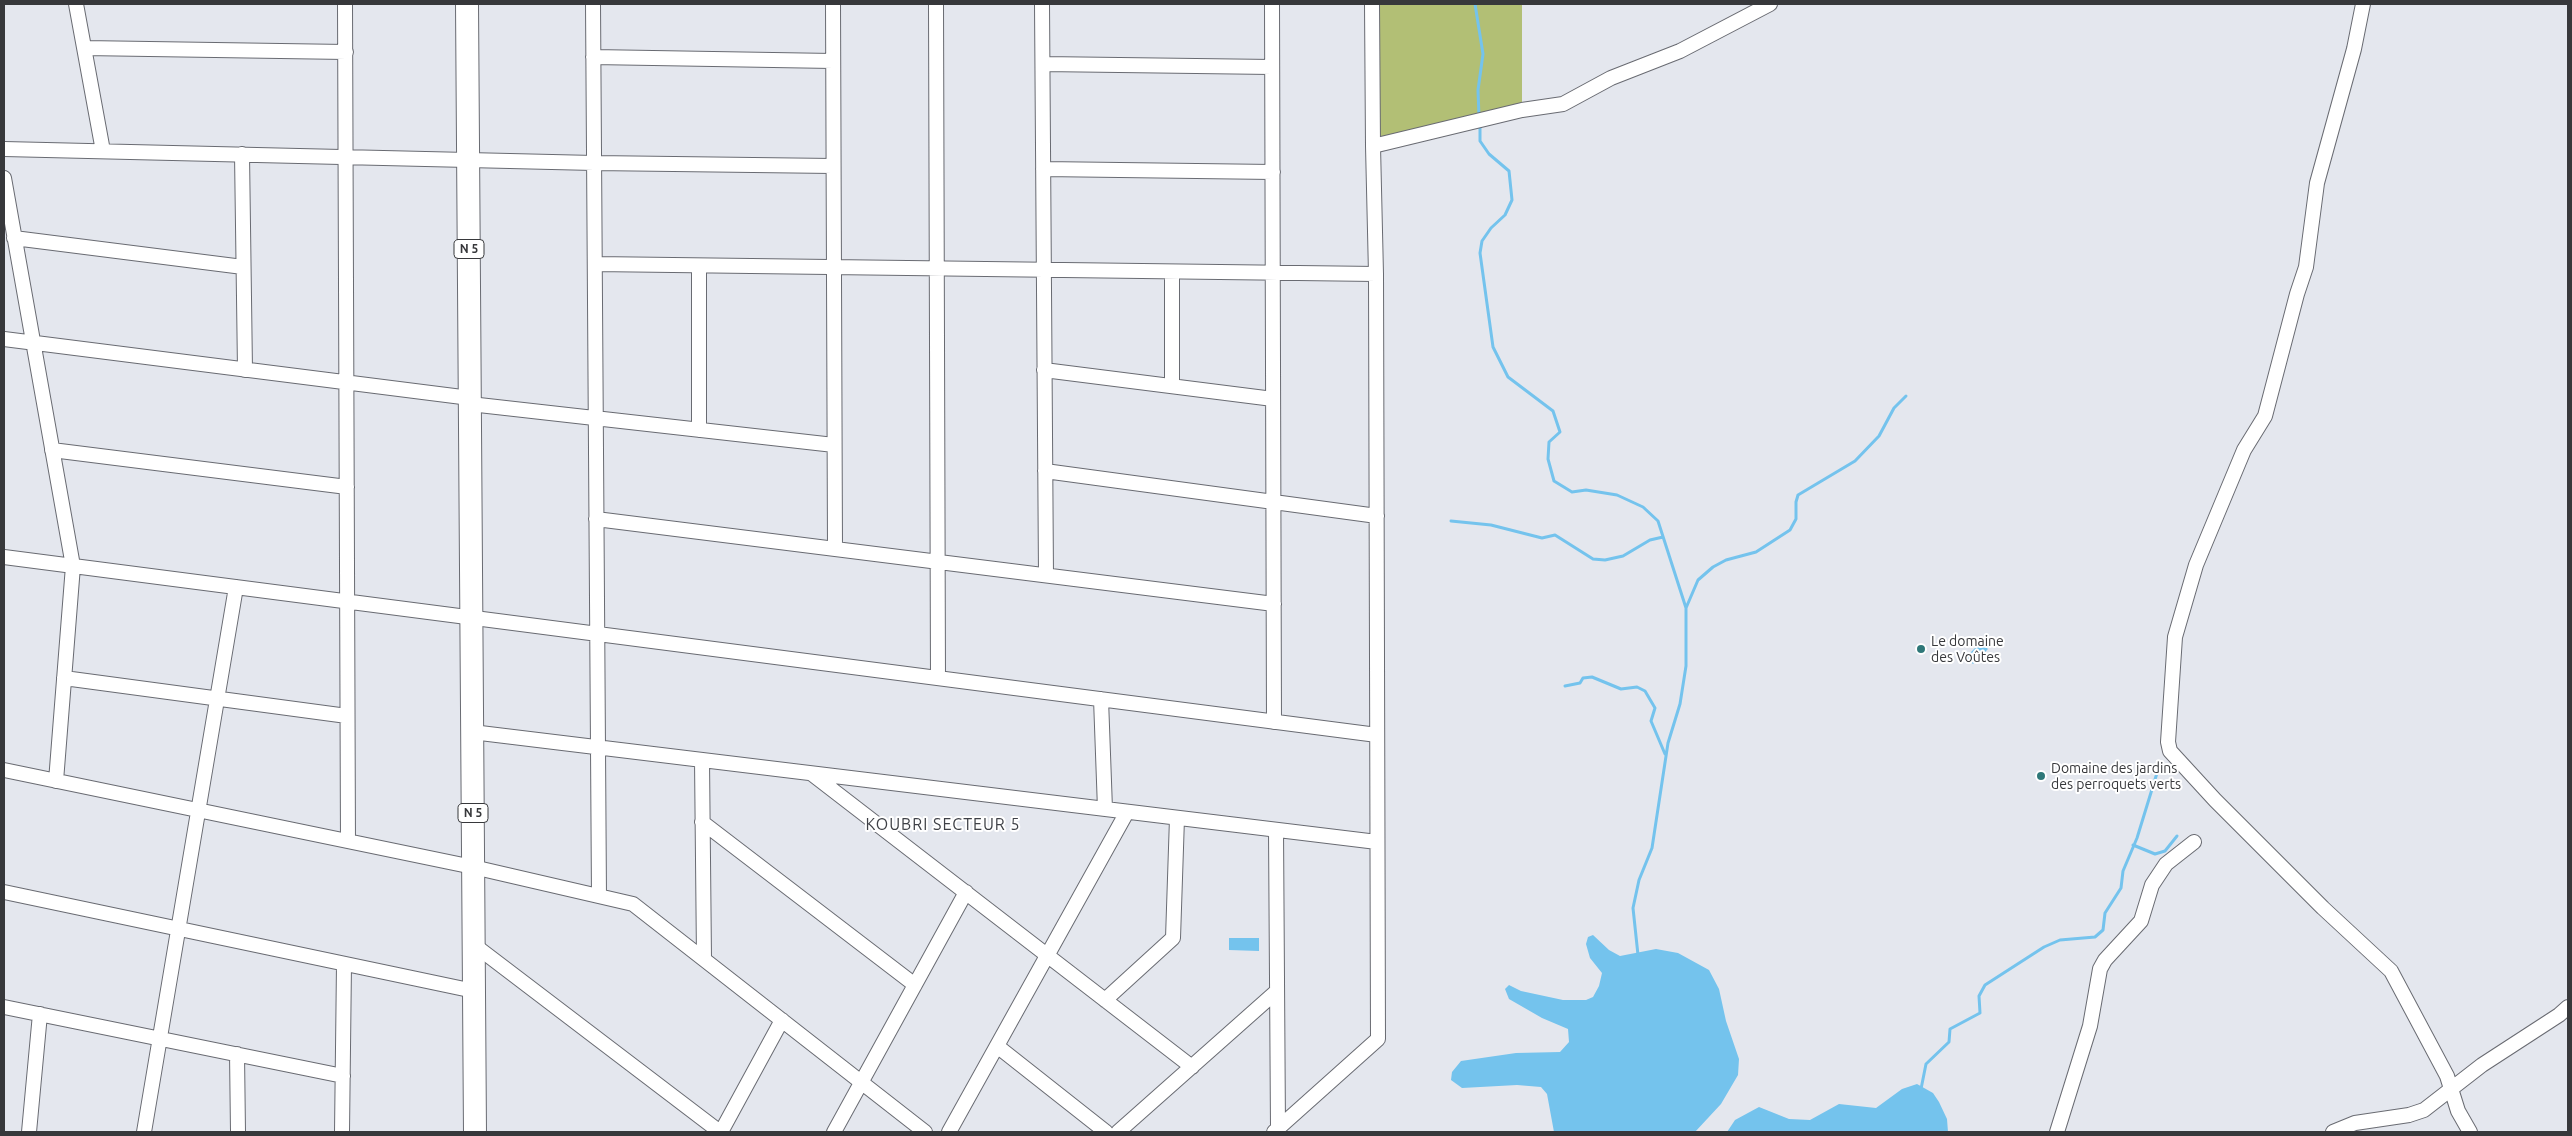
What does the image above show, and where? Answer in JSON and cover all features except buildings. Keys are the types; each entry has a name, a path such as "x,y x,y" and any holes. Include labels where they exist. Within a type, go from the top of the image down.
{"highway":[{"name":"N 5","path":"467,4 474,991 477,1131"}],"street":[{"path":"76,4 103,151"},
{"path":"346,4 348,841"},
{"path":"593,4 599,896"},
{"path":"833,4 835,549"},
{"path":"936,4 938,678"},
{"path":"1042,4 1046,575"},
{"path":"1272,4 1274,722"},
{"path":"1276,1130 1378,1039 1376,274 1372,4"},
{"path":"1373,146 1522,110 1563,104 1611,78 1680,52 1770,4"},
{"path":"2363,4 2354,49 2317,183 2306,267 2297,294 2265,416 2244,450 2196,565 2175,637 2168,742 2170,751 2215,800 2323,908 2391,971 2443,1068 2458,1111 2470,1132"},
{"path":"84,48 346,52"},
{"path":"594,58 833,61"},
{"path":"1043,64 1272,67"},
{"path":"4,149 594,163 833,166"},
{"path":"242,154 245,370"},
{"path":"1042,169 1273,172"},
{"path":"4,178 73,566 56,781"},
{"path":"14,238 243,267"},
{"path":"595,264 1376,274"},
{"path":"698,430 699,266"},
{"path":"1172,272 1172,386"},
{"path":"4,339 346,383 596,418 834,445"},
{"path":"1044,370 1273,399"},
{"path":"52,450 347,487"},
{"path":"1045,471 1377,516"},
{"path":"596,519 1274,604"},
{"path":"4,557 1377,735"},
{"path":"144,1132 236,587"},
{"path":"64,678 348,716"},
{"path":"1101,699 1105,809"},
{"path":"472,732 1377,842"},
{"path":"702,760 704,960"},
{"path":"4,770 473,867 633,904 925,1132"},
{"path":"811,773 1192,1067"},
{"path":"949,1132 1127,812"},
{"path":"1104,1000 1173,938 1177,818"},
{"path":"702,822 914,985"},
{"path":"1276,830 1276,1130"},
{"path":"2057,1132 2090,1026 2100,969 2105,960 2141,921 2152,885 2166,864 2194,842"},
{"path":"4,892 474,991"},
{"path":"834,1132 966,892"},
{"path":"474,944 720,1132 782,1020"},
{"path":"342,1132 344,964"},
{"path":"1118,1132 1277,991"},
{"path":"2333,1132 2355,1122 2409,1115 2424,1110 2452,1091 2482,1065 2563,1013 2568,1006"},
{"path":"4,1007 343,1076"},
{"path":"29,1132 40,1014"},
{"path":"997,1046 1106,1132"},
{"path":"237,1054 238,1132"}],"green space":[{"path":"1372,4 1522,4 1522,110 1373,146"}],"water":[{"path":"1981,642 1988,649 1973,664 1966,657"},
{"path":"1593,935 1609,950 1620,956 1656,949 1678,953 1709,970 1719,989 1726,1021 1739,1059 1738,1075 1721,1104 1695,1132 1554,1132 1547,1094 1541,1087 1517,1085 1462,1088 1451,1080 1452,1072 1461,1061 1516,1053 1560,1052 1569,1042 1568,1029 1542,1018 1509,999 1505,989 1509,985 1521,991 1563,1000 1586,1000 1593,997 1599,986 1602,973 1590,958 1586,944 1588,937"},
{"path":"1229,938 1259,938 1259,951 1229,950"},
{"path":"1917,1084 1933,1093 1939,1102 1947,1119 1948,1132 1727,1132 1735,1120 1759,1107 1789,1119 1810,1120 1839,1104 1876,1108 1902,1089"}],"waterway":[{"path":"1475,4 1483,54 1478,90 1479,117"},
{"path":"1480,123 1480,141 1489,154 1509,171 1512,200 1505,215 1491,228 1482,241 1480,253 1493,347 1508,377 1553,411 1560,432 1549,442 1548,459 1554,481 1572,492 1586,490 1617,495 1643,507 1658,521 1686,608 1686,666 1680,704 1668,743 1652,848 1639,880 1633,908 1638,955"},
{"path":"1686,608 1698,580 1713,567 1726,560 1756,552 1790,530 1796,519 1798,495 1855,461 1879,436 1894,408 1906,396"},
{"path":"1451,521 1491,525 1542,538 1555,535 1593,559 1605,560 1623,556 1650,540 1663,537"},
{"path":"1565,686 1580,683 1583,678 1592,677 1621,689 1637,687 1645,691 1655,708 1651,721 1665,754"},
{"path":"1921,1089 1926,1064 1949,1042 1950,1029 1980,1013 1979,996 1985,985 2044,947 2060,940 2095,937 2103,930 2105,913 2121,888 2123,871 2137,838 2157,773"},
{"path":"2133,845 2155,854 2165,851 2177,836"}],"place":[{"name":"Le domaine des Voûtes","path":"1921,649"},
{"name":"Domaine des jardins des perroquets verts","path":"2041,776"}],"district":[{"name":"KOUBRI SECTEUR 5","path":"943,825"}]}
